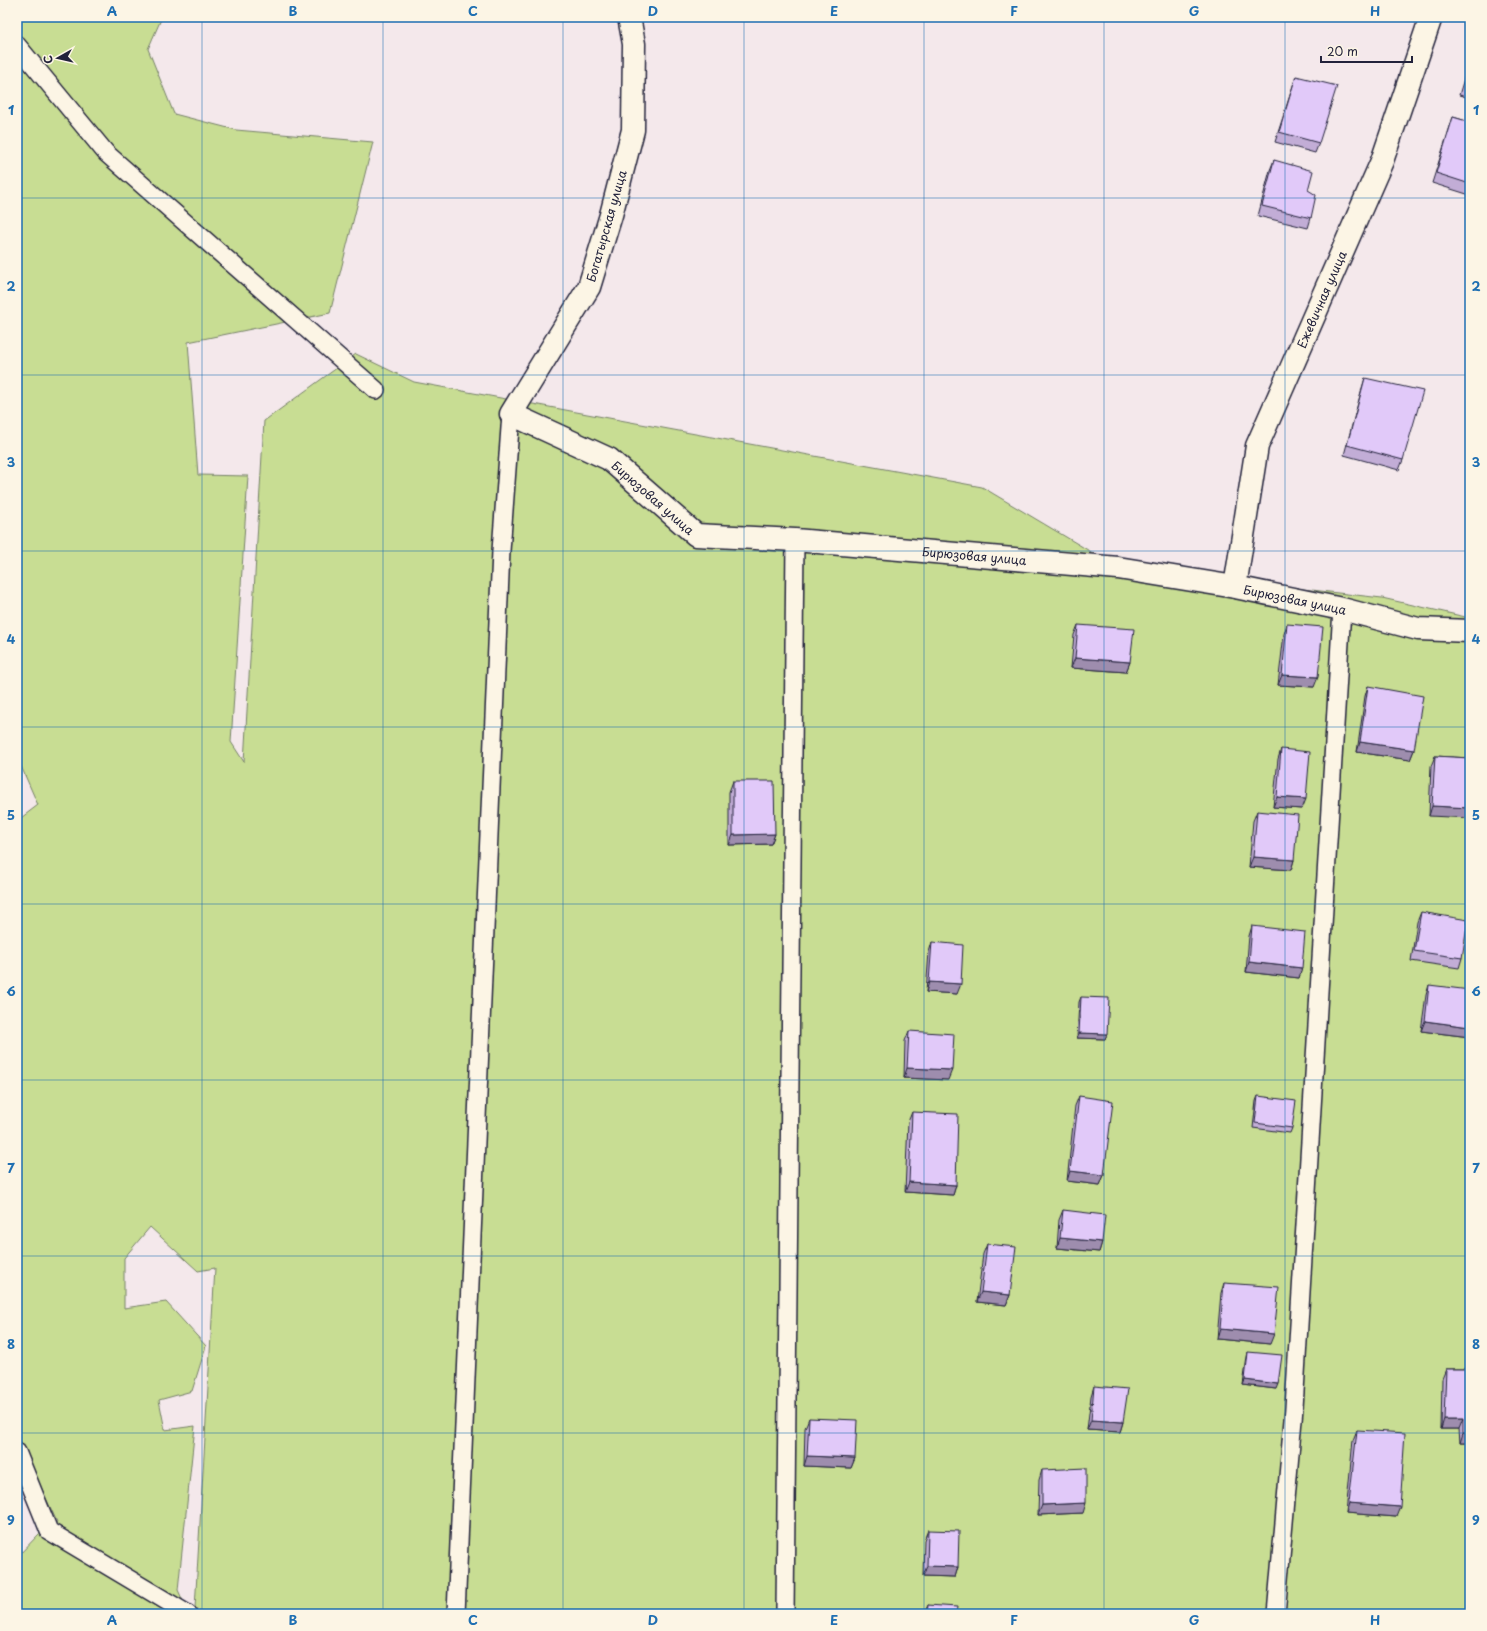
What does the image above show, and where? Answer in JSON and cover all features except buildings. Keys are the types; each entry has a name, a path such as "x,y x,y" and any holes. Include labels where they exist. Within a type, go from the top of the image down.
{"street":[{"name":"Богатырская улица","path":"511,414 589,287 633,130 634,44 629,17"},
{"path":"634,44 642,17"},
{"name":"Ежевичная улица","path":"1235,587 1257,446 1382,161 1431,17"},
{"name":"Бирюзовая улица","path":"511,414 609,459 696,535 795,540 1118,568 1235,587 1342,609 1418,629 1470,631"}],"lane":[{"path":"17,45 106,153 376,390"},
{"path":"456,1614 501,551 511,414"},
{"path":"785,1614 795,540"},
{"path":"1276,1614 1294,1408 1342,609"},
{"path":"17,1452 49,1531 188,1614"}],"green space":[{"path":"17,17 162,17 148,49 174,114 236,130 373,142 330,313 188,342 198,475 248,476 231,742 244,762 264,421 356,354 414,382 982,487 1118,568 1382,598 1470,618 1470,1614 207,1614 195,1608 215,1268 198,1271 150,1227 124,1258 124,1308 166,1302 206,1346 192,1391 159,1400 165,1430 195,1426 178,1590 189,1614 17,1614 17,1557 39,1534 57,1522 22,1446 17,1429 17,821 38,805 17,757"}]}
